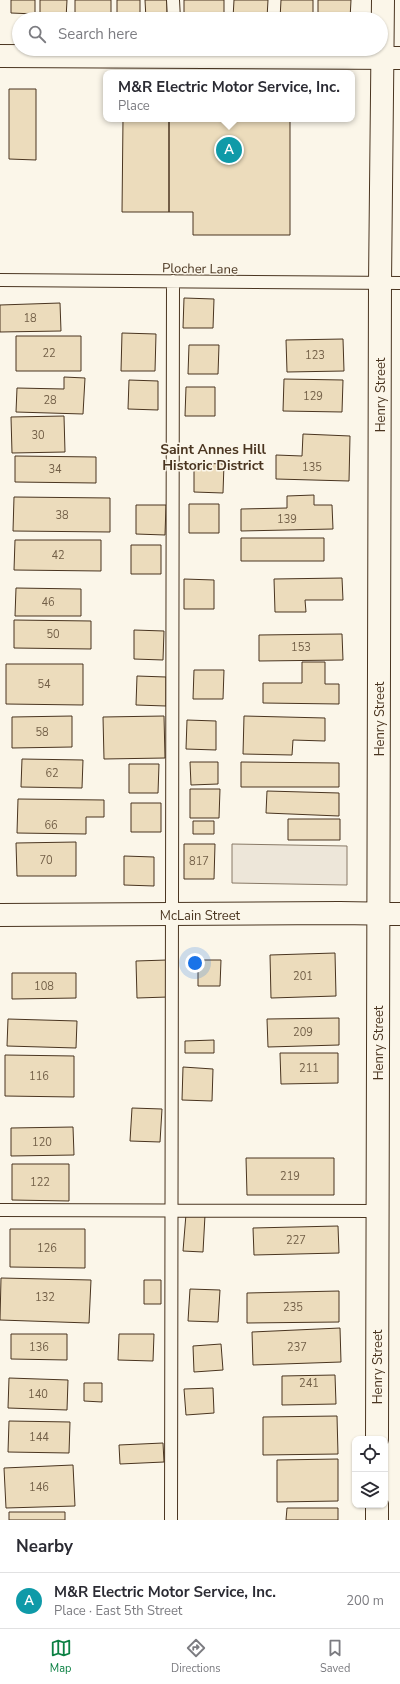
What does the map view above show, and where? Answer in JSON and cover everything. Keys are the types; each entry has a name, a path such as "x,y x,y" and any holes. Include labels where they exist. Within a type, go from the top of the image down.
{"street":[{"name":"Henry Street","path":"383,0 385,12"},
{"name":"Henry Street","path":"377,1436 378,1211 389,914 391,58 388,36"},
{"path":"0,56 12,56"},
{"path":"304,56 391,58"},
{"name":"McLain Street","path":"0,915 389,914"},
{"path":"377,1508 377,1520"}],"lane":[{"path":"173,0 174,12"},
{"name":"Plocher Lane","path":"0,280 390,283"},
{"path":"171,1520 173,281"},
{"path":"0,1210 378,1211"}],"shaded area":[{"path":"232,844 347,846 347,885 232,883"}],"building":[{"path":"11,0 35,0 35,12 11,13"},
{"path":"40,0 67,0 66,12 40,12"},
{"path":"75,0 111,0 111,12 75,12"},
{"path":"117,0 140,0 140,12 117,12"},
{"path":"145,0 167,0 167,12 146,12"},
{"path":"184,0 224,0 224,12 184,12"},
{"path":"234,0 268,0 267,12 233,12"},
{"path":"281,0 313,0 313,12 280,12"},
{"path":"318,0 351,0 350,12 318,12"},
{"path":"9,89 36,89 36,160 9,159"},
{"path":"123,122 169,122 169,212 122,212"},
{"path":"169,122 290,122 290,235 193,235 193,212 169,212"},
{"path":"184,298 214,299 213,328 183,328"},
{"path":"60,303 61,331 0,332 0,305"},
{"path":"122,333 156,334 155,371 121,371"},
{"path":"16,336 81,336 81,371 16,371"},
{"path":"343,339 344,371 287,372 286,340"},
{"path":"189,345 219,345 218,374 188,374"},
{"path":"64,377 85,378 83,414 16,412 17,388 64,389"},
{"path":"284,379 343,380 342,412 283,411"},
{"path":"129,380 158,381 158,410 128,409"},
{"path":"186,387 215,387 215,416 185,416"},
{"path":"64,416 65,452 12,453 11,417"},
{"path":"303,434 350,436 349,481 276,479 276,455 302,456"},
{"path":"15,456 96,457 96,483 15,482"},
{"path":"194,463 224,464 223,493 194,492"},
{"path":"314,495 314,505 332,505 333,529 241,531 241,509 287,508 287,496"},
{"path":"14,497 110,498 110,532 13,531"},
{"path":"189,504 219,504 219,533 189,533"},
{"path":"136,505 166,505 165,535 136,534"},
{"path":"241,538 324,538 324,561 241,561"},
{"path":"15,540 101,540 101,571 14,570"},
{"path":"131,545 161,545 161,574 131,574"},
{"path":"342,578 343,600 305,600 306,612 275,612 274,579"},
{"path":"184,579 214,580 214,609 184,609"},
{"path":"16,588 81,589 81,616 15,616"},
{"path":"14,620 91,621 91,649 14,648"},
{"path":"134,630 164,631 163,660 134,659"},
{"path":"342,634 343,660 259,661 259,635"},
{"path":"302,662 325,662 325,684 339,684 339,704 263,703 263,683 302,683"},
{"path":"6,664 83,664 83,705 6,704"},
{"path":"194,670 224,670 223,699 193,699"},
{"path":"137,676 166,677 166,706 136,705"},
{"path":"72,716 72,747 12,748 12,717"},
{"path":"164,716 165,758 104,759 103,717"},
{"path":"244,716 325,718 325,741 293,740 292,755 243,754"},
{"path":"187,720 216,721 216,750 186,749"},
{"path":"22,759 83,760 82,788 21,787"},
{"path":"190,762 218,762 218,784 191,785"},
{"path":"241,762 339,763 339,787 241,787"},
{"path":"129,764 159,764 158,793 129,793"},
{"path":"190,789 220,789 219,818 190,818"},
{"path":"267,791 339,793 339,816 266,813"},
{"path":"18,799 104,800 104,817 86,817 86,834 17,833"},
{"path":"131,803 161,803 161,832 131,832"},
{"path":"288,819 340,819 340,840 288,840"},
{"path":"193,821 214,821 214,834 193,834"},
{"path":"76,842 76,876 17,876 16,843"},
{"path":"184,844 215,844 214,879 184,879"},
{"path":"124,856 154,857 154,886 124,885"},
{"path":"335,953 336,996 271,998 270,955"},
{"path":"167,960 168,997 137,998 136,961"},
{"path":"198,960 221,960 220,986 198,986"},
{"path":"12,973 76,973 76,998 12,999"},
{"path":"339,1018 339,1045 268,1047 267,1019"},
{"path":"8,1019 77,1021 76,1048 7,1046"},
{"path":"214,1040 214,1053 185,1053 185,1041"},
{"path":"280,1053 338,1053 338,1083 281,1084"},
{"path":"5,1055 74,1056 74,1097 5,1096"},
{"path":"183,1067 213,1069 212,1101 182,1100"},
{"path":"132,1108 162,1109 160,1142 130,1141"},
{"path":"73,1127 74,1155 11,1156 11,1128"},
{"path":"246,1158 334,1158 334,1195 247,1195"},
{"path":"12,1164 69,1164 69,1201 12,1200"},
{"path":"186,1214 205,1215 203,1252 183,1251"},
{"path":"338,1226 339,1253 254,1255 253,1228"},
{"path":"10,1229 85,1229 85,1268 10,1267"},
{"path":"1,1278 91,1280 89,1323 0,1320"},
{"path":"144,1280 161,1280 161,1304 144,1304"},
{"path":"190,1289 220,1290 218,1322 188,1321"},
{"path":"339,1291 339,1322 247,1323 247,1293"},
{"path":"340,1328 341,1362 253,1365 252,1332"},
{"path":"11,1334 67,1334 67,1360 11,1359"},
{"path":"119,1334 154,1334 153,1361 118,1360"},
{"path":"221,1344 223,1370 194,1372 193,1346"},
{"path":"335,1375 336,1404 282,1405 282,1376"},
{"path":"9,1378 68,1380 67,1410 8,1408"},
{"path":"84,1383 102,1383 102,1402 84,1401"},
{"path":"213,1388 214,1413 186,1415 184,1389"},
{"path":"337,1416 338,1454 263,1455 263,1417"},
{"path":"9,1421 70,1422 69,1453 8,1452"},
{"path":"163,1443 164,1462 120,1464 119,1445"},
{"path":"338,1459 338,1501 277,1502 277,1460"},
{"path":"73,1465 75,1506 6,1508 4,1468"},
{"path":"287,1508 338,1508 338,1520 286,1520"},
{"path":"9,1512 65,1512 65,1520 9,1520"}],"place":[{"name":"M&R Electric Motor Service, Inc.","path":"229,150"}],"district":[{"name":"Saint Annes Hill Historic District","path":"213,458"}]}
